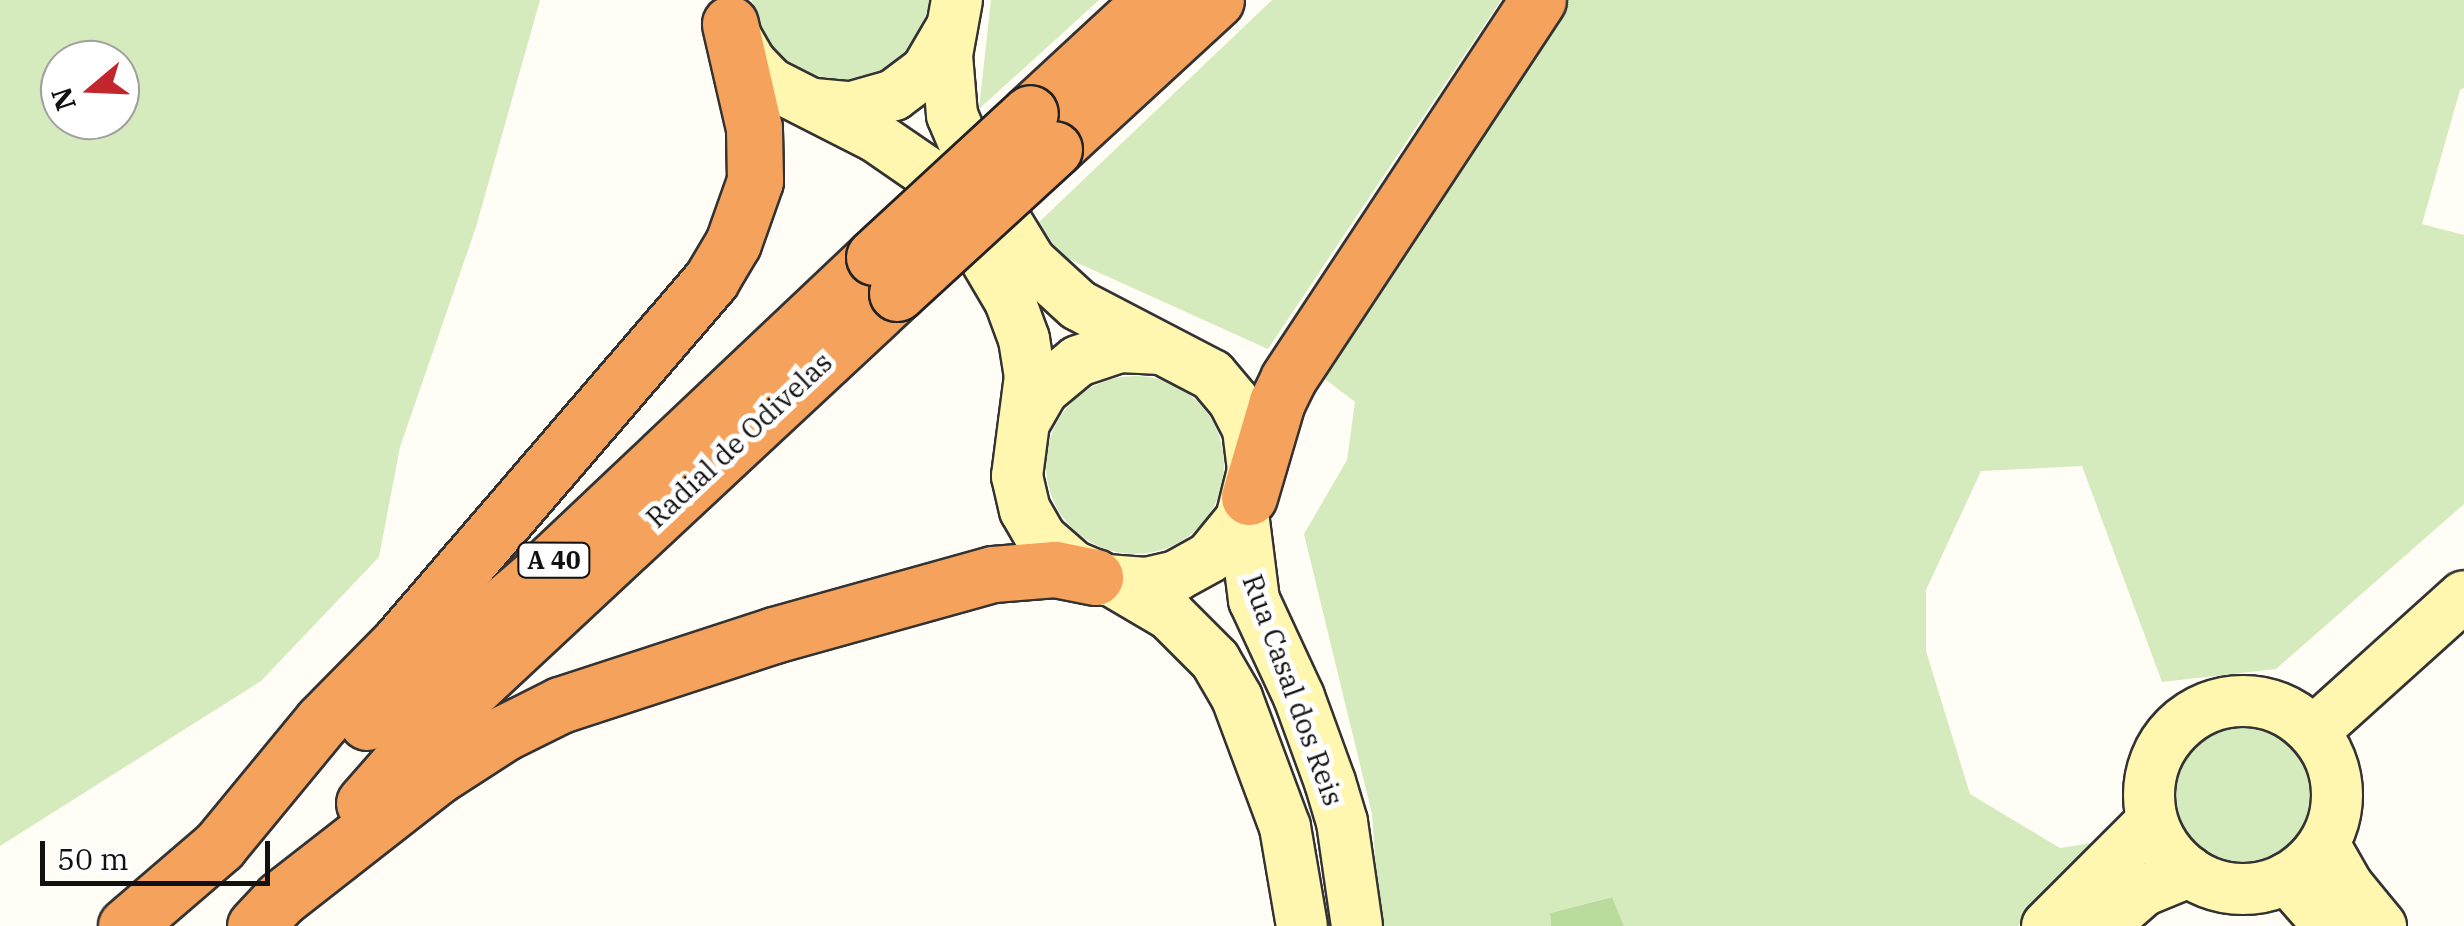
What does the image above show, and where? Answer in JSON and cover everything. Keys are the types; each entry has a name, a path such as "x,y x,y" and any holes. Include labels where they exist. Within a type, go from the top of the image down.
{"highway":[{"name":"Radial de Odivelas","path":"1042,131 1152,0"},
{"name":"Radial de Odivelas","path":"218,846 886,275 1042,131 1216,0"},
{"path":"1246,504 1276,402 1288,379 1538,0"},
{"path":"126,926 218,846 322,722 398,644 710,280 733,243 755,181 754,128 728,12"},
{"name":"Radial de Odivelas","path":"268,913 428,730 886,275"},
{"path":"268,913 436,777 560,704 756,640 993,574 1055,569 1103,579"}],"main road":[{"path":"790,95 838,107 894,95 937,57 955,11"},
{"path":"728,12 750,62 790,95 895,148 924,170 1001,284 1024,339 1030,376 1017,476 1032,524 1062,559 1103,579 1146,584 1188,572 1220,547 1246,504 1253,459 1238,408 1212,375 1078,305 1031,262 977,174 952,115 946,75 955,11"},
{"path":"1021,433 1043,390 1078,360 1120,347 1176,354"},
{"name":"Rua Casal dos Reis","path":"1246,504 1254,600 1299,697 1330,782 1342,822 1357,926"},
{"name":"Rua Casal dos Reis","path":"1103,579 1170,615 1215,660 1237,698 1281,814 1302,926"},
{"path":"2313,732 2464,596"},
{"path":"2227,701 2259,701 2289,712 2313,732 2330,757 2337,786 2335,816 2324,844 2308,864 2287,878 2238,889 2190,872 2166,850 2152,820 2148,789 2156,758 2172,731 2197,711 2227,701"},
{"path":"2047,926 2152,820"},
{"path":"2324,844 2348,886 2381,926"},
{"path":"2103,926 2143,891 2190,872"},
{"path":"2287,878 2329,926"}],"green space":[{"path":"0,0 540,0 476,227 400,447 379,557 261,681 0,846"},
{"path":"752,0 931,0 915,42 899,60 872,75 839,81 811,75 779,55 758,24"},
{"path":"991,0 1099,0 979,109"},
{"path":"1272,0 1501,0 1268,349 1062,256 1038,223"},
{"path":"1563,0 2464,0 2464,88 2460,90 2422,224 2464,235 2464,504 2276,669 2162,682 2082,466 1981,471 1926,590 1926,651 1970,794 2060,848 2097,842 2018,926 1624,926 1611,897 1550,913 1551,926 1380,926 1372,814 1304,534 1347,460 1355,402 1317,373"},
{"path":"1135,376 1169,383 1198,402 1217,431 1224,465 1217,499 1198,528 1169,547 1135,554 1101,547 1072,528 1053,499 1046,465 1053,431 1072,402 1101,383"},
{"path":"2240,721 2267,726 2290,742 2306,765 2311,792 2306,819 2290,842 2267,858 2240,863 2213,858 2190,842 2174,819 2169,792 2174,765 2190,742 2213,726"},
{"path":"1612,897 1624,926 1551,926 1550,913"}]}
